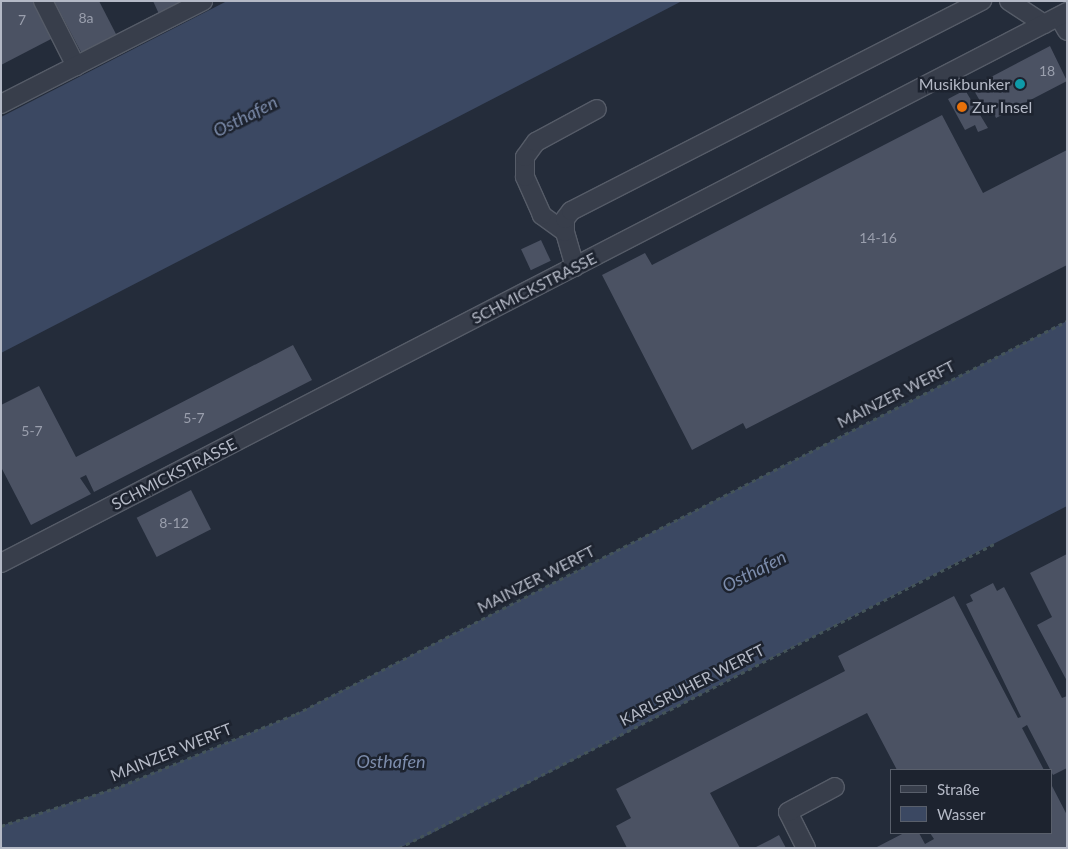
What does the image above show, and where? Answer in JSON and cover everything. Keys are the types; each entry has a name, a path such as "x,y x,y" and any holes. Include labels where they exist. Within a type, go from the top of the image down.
{"street":[{"path":"43,1 76,66"},
{"path":"1,104 203,1"},
{"path":"575,267 565,232 565,219 571,211 982,1"},
{"path":"1009,1 1059,21"},
{"name":"SCHMICKSTRASSE","path":"1,563 575,267 1059,21"},
{"path":"565,232 542,215 524,177 525,157 536,142 597,109"},
{"path":"806,848 788,812 835,787"}],"path":[{"name":"MAINZER WERFT","path":"1,826 121,786 312,706 1067,321"},
{"name":"KARLSRUHER WERFT","path":"399,848 996,542"}],"water":[{"name":"Osthafen","path":"227,1 682,1 1,353 1,117"},
{"name":"Osthafen","path":"1067,321 1067,506 426,836 399,848 1,848 1,826 121,786 296,714"}],"building":[{"path":"1,1 33,1 53,38 1,65"},
{"path":"54,1 99,1 117,36 82,54"},
{"path":"153,1 183,1 159,14"},
{"name":"Musikbunker","path":"1050,46 1067,81 996,118 990,105 984,108 972,87"},
{"path":"965,90 988,128 978,132 975,125 965,130 948,99"},
{"path":"942,115 983,193 1067,150 1067,265 746,429 743,423 692,450 602,275 645,253 652,265"},
{"path":"541,240 551,261 531,270 521,249"},
{"path":"293,345 312,380 94,492 86,475 80,478 91,494 31,525 1,467 1,405 39,386 76,457"},
{"path":"191,490 211,529 157,557 137,518"},
{"path":"1067,554 1067,681 1037,625 1052,617 1030,573"},
{"path":"993,583 997,591 1004,587 1062,698 1067,696 1067,768 1053,775 1053,769 1050,769 1027,725 1022,728 1043,769 896,769 867,713 710,793 740,848 627,848 616,826 631,818 616,789 845,671 838,656 954,596 1018,718 1021,717 966,604 973,601 970,595"},
{"path":"1053,788 1067,815 1067,848 875,848 902,834 920,834 925,844 934,839 931,834 1053,834"},
{"path":"779,835 786,848 754,848 770,840"}],"place":[{"name":"Musikbunker","path":"1020,84"},
{"name":"Zur Insel","path":"962,107"}]}
